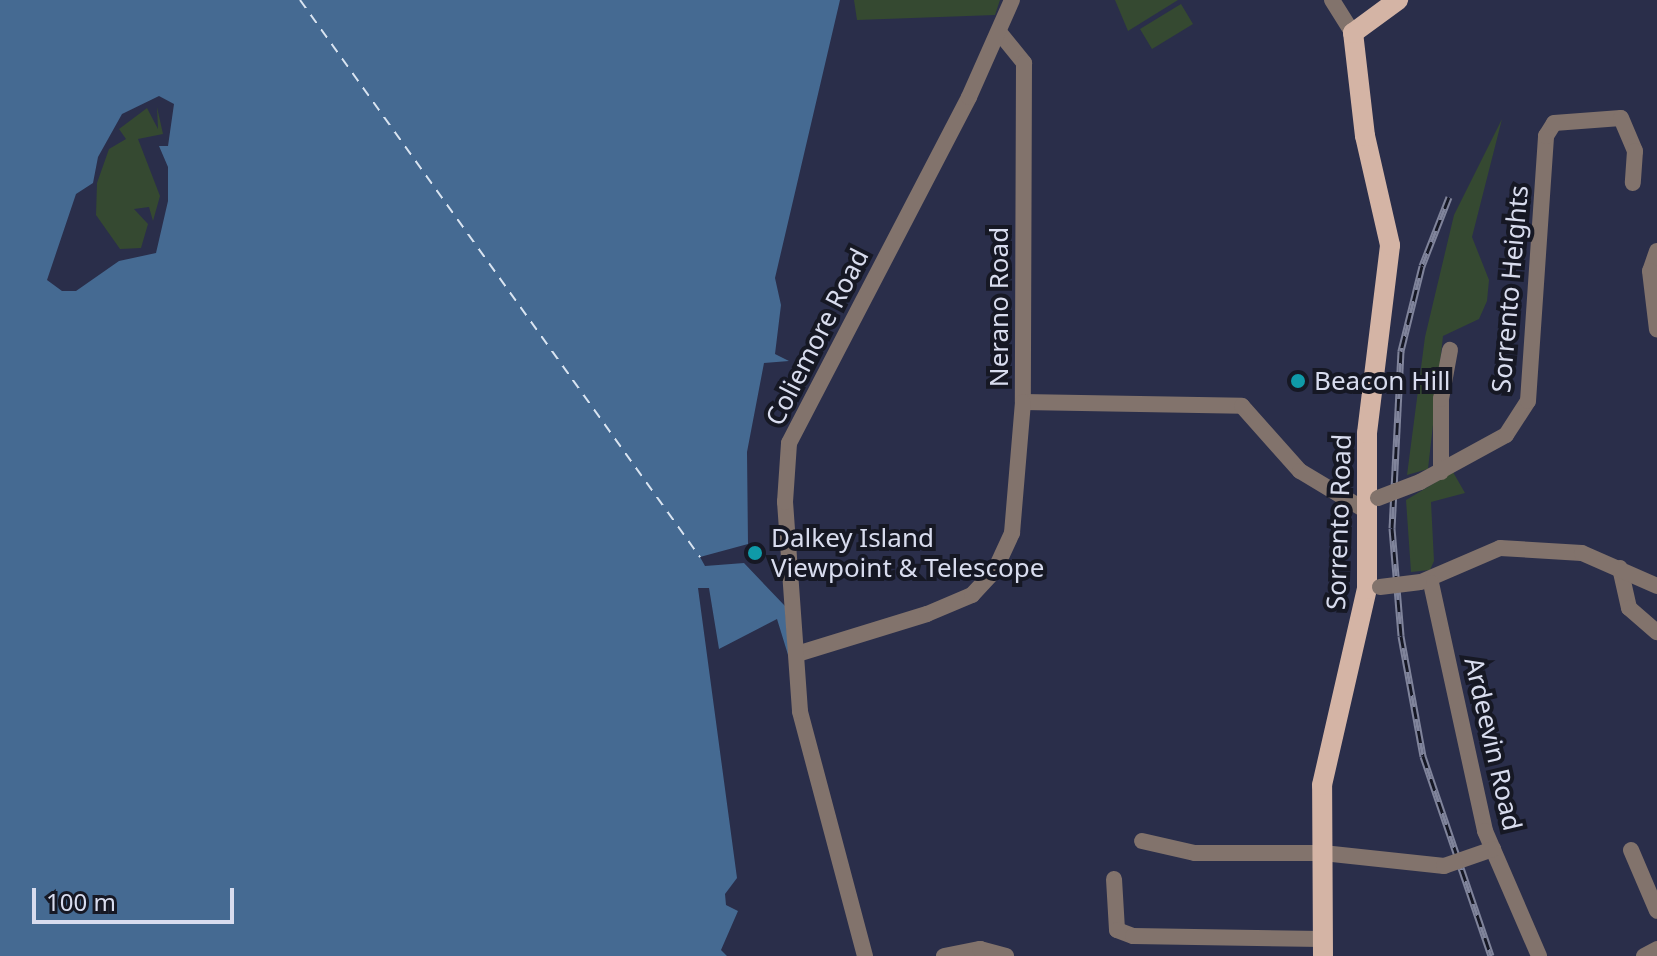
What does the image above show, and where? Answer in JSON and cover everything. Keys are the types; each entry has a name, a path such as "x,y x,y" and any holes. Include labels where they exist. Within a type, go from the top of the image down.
{"main road":[{"path":"1353,33 1398,0"},
{"name":"Sorrento Road","path":"1322,947 1322,785 1373,588 1369,502 1390,245 1365,136 1353,33"}],"street":[{"name":"Coliemore Road","path":"865,956 806,735 785,502 789,443 999,32 1012,0"},
{"name":"Sorrento Road","path":"1332,0 1353,33"},
{"name":"Nerano Road","path":"999,32 1017,48 1025,71 1023,402 1242,406 1300,471 1369,502"},
{"name":"Sorrento Heights","path":"1369,502 1441,472 1506,435 1528,401 1546,136 1554,123 1621,118 1635,151 1633,183"},
{"path":"1657,251 1650,271 1657,330"},
{"path":"1441,472 1441,399 1450,350"},
{"path":"797,654 927,614 972,595 995,570 1012,533 1023,402"},
{"path":"1373,588 1425,582 1457,562 1500,548 1582,553 1657,586"},
{"path":"1620,568 1629,608 1657,632"},
{"name":"Ardeevin Road","path":"1425,582 1493,849 1539,956"},
{"path":"1142,841 1195,853 1323,853 1444,866 1493,849"},
{"path":"1631,850 1657,911"},
{"path":"1114,879 1117,930 1133,936 1322,947"},
{"path":"944,956 980,949 1006,956"},
{"path":"1644,956 1657,949"}],"green space":[{"path":"854,0 1000,0 995,15 857,20"},
{"path":"1115,0 1178,0 1128,31"},
{"path":"1181,4 1193,24 1152,49 1140,29"},
{"path":"157,107 163,134 138,139 160,196 153,221 149,207 134,209 148,224 141,248 120,249 96,215 97,183 109,149 126,139 119,129 147,108 158,129"},
{"path":"1502,119 1472,237 1489,280 1487,301 1479,319 1443,336 1428,469 1407,475 1425,337 1454,215"},
{"path":"1453,472 1465,493 1431,502 1434,561 1430,570 1411,572 1406,500"}],"water":[{"path":"0,0 840,0 775,278 781,305 775,354 789,361 764,363 747,452 748,544 700,557 705,566 744,563 785,606 789,658 777,619 719,649 709,588 698,588 737,878 725,894 726,905 738,911 721,950 727,956 0,956","holes":["159,96 174,104 168,146 159,146 168,167 168,201 156,253 119,261 76,291 62,291 47,280 76,194 93,183 98,157 122,114"]}],"ferry route":[{"path":"300,0 700,557"}],"railway":[{"path":"1449,197 1422,266 1401,351 1392,528 1401,636 1423,756 1491,956"}],"place":[{"name":"Beacon Hill","path":"1298,381"},
{"name":"Dalkey Island Viewpoint & Telescope","path":"755,553"}]}
